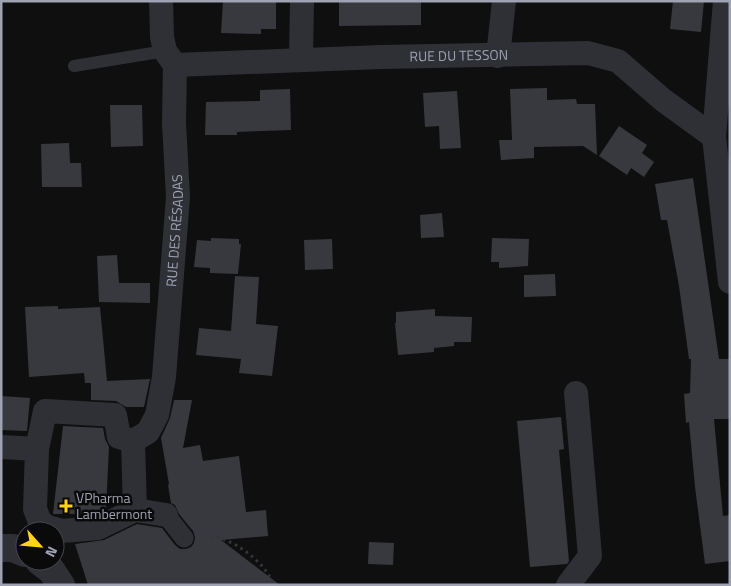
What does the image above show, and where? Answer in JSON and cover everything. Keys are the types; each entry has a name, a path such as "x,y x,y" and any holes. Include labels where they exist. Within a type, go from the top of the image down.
{"street":[{"name":"RUE DES RÉSADAS","path":"133,441 148,432 157,415 166,353 178,197 170,58 162,37 161,1"},
{"path":"301,59 302,1"},
{"path":"498,56 504,1"},
{"path":"725,1 714,137 730,282"},
{"name":"RUE DU TESSON","path":"170,58 301,59 588,53 618,61 663,100 714,137"},
{"path":"568,585 590,556 576,393"},
{"path":"40,521 35,509 37,449 45,411 115,415 119,438 133,441 135,510"},
{"path":"1,447 37,449"},
{"path":"65,531 98,528 135,510 166,515 184,538"},
{"path":"1,548 15,549"},
{"path":"52,571 61,585"}],"lane":[{"path":"74,66 170,58"}],"path":[{"path":"184,538 211,535 233,544 253,557 271,576 273,585"}],"building":[{"path":"223,1 276,1 276,29 261,29 261,34 221,33"},
{"path":"339,1 421,1 421,25 339,26"},
{"path":"673,1 704,1 701,32 670,29"},
{"path":"547,88 547,100 576,99 577,104 595,104 597,155 583,146 534,147 534,158 501,160 499,140 512,140 510,89"},
{"path":"290,89 291,130 237,132 237,135 205,135 206,102 260,101 260,90"},
{"path":"457,91 461,148 440,149 439,126 425,127 423,93"},
{"path":"110,105 142,105 143,146 111,147"},
{"path":"619,126 647,145 642,153 654,162 644,177 631,168 627,175 599,156"},
{"path":"69,143 70,163 81,163 82,187 42,187 41,144"},
{"path":"693,178 719,359 730,359 730,419 714,419 723,516 730,515 730,561 705,564 689,422 686,423 684,394 690,393 691,359 689,359 679,286 667,220 661,220 655,184"},
{"path":"442,213 444,237 421,238 420,215"},
{"path":"211,238 239,239 239,244 241,244 238,274 210,273 210,268 194,267 197,240 211,241"},
{"path":"492,238 529,239 528,266 499,268 499,262 491,262"},
{"path":"332,239 333,269 305,270 304,240"},
{"path":"117,255 119,283 150,283 150,303 99,302 97,256"},
{"path":"555,274 556,296 524,297 524,275"},
{"path":"235,276 259,277 256,324 278,326 272,376 239,373 241,359 196,355 199,328 231,331"},
{"path":"58,306 58,309 100,307 107,381 150,379 144,407 126,407 116,401 91,400 91,383 85,383 84,373 29,377 25,307"},
{"path":"435,309 435,316 472,317 471,342 454,342 454,346 434,348 434,352 398,355 395,323 396,312"},
{"path":"1,396 30,398 27,431 1,430"},
{"path":"174,400 192,400 183,448 200,445 203,461 239,456 246,512 266,510 268,536 221,540 280,585 88,585 75,544 104,540 137,524 162,528 180,549 191,547 194,543 193,531 179,514 175,505 171,503 161,438 170,418"},
{"path":"561,417 564,449 559,450 569,561 567,564 530,567 517,421"},
{"path":"63,426 103,428 109,447 106,509 95,514 53,514"},
{"path":"369,542 394,543 393,565 368,564"}],"place":[{"name":"VPharma Lambermont","path":"66,506"}]}
